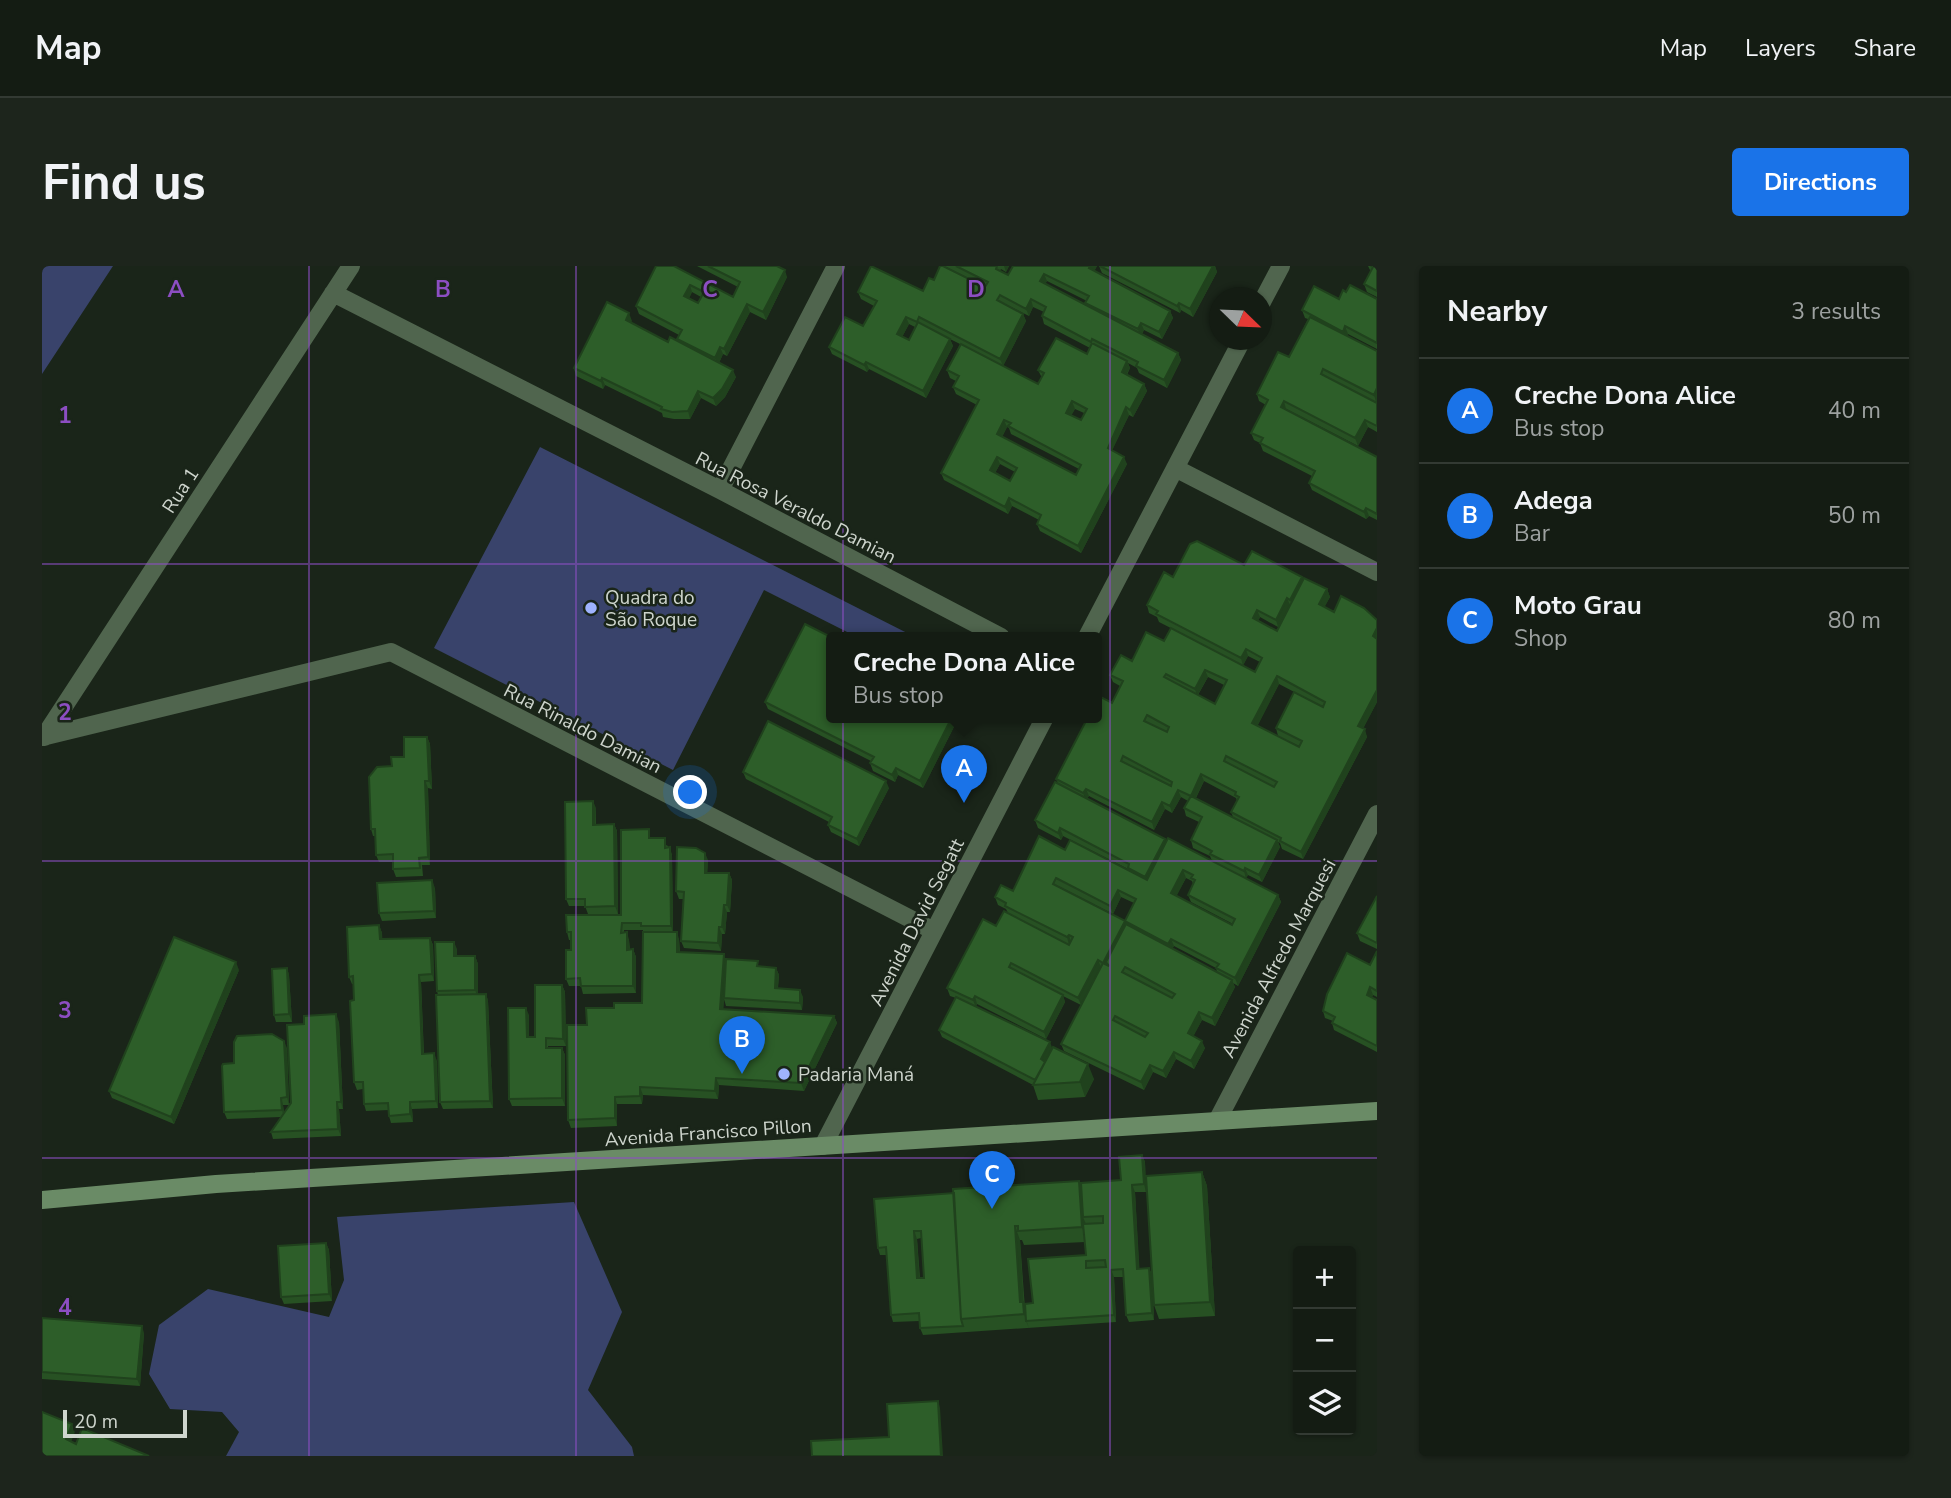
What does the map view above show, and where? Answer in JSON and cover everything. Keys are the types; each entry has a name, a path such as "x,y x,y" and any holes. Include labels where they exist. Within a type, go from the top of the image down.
{"main road":[{"name":"Avenida Francisco Pillon","path":"42,1200 216,1184 1377,1111"}],"street":[{"name":"Rua 1","path":"43,737 351,266"},
{"path":"720,490 836,266"},
{"path":"1270,287 1280,266"},
{"name":"Rua Rosa Veraldo Damian","path":"333,293 991,632"},
{"path":"1090,632 1237,350"},
{"path":"1175,468 1377,572"},
{"name":"Rua Rinaldo Damian","path":"43,737 391,652 934,931"},
{"name":"Avenida David Segatt","path":"823,1146 1042,723"},
{"name":"Avenida Alfredo Marquesi","path":"1217,1121 1377,814"}],"shaded area":[{"path":"42,266 113,266 42,374"},
{"path":"540,447 905,632 847,632 764,590 673,770 434,648"},
{"path":"574,1202 622,1312 588,1390 632,1447 634,1456 226,1456 239,1432 222,1412 170,1409 149,1374 159,1325 208,1289 329,1317 344,1280 337,1217"}],"building":[{"path":"656,266 674,266 733,297 740,282 708,266 777,266 785,270 763,312 747,304 724,349 720,347 715,358 677,339 682,330 636,306","holes":["690,285 704,292 698,303 684,296"]},
{"path":"871,266 923,291 929,278 934,280 940,266 985,287 988,282 956,266 997,266 996,269 1008,275 1013,266 1090,266 1089,268 1170,311 1159,332 1141,323 1138,329 1085,303 1089,296 1044,274 1040,281 1178,353 1164,380 1136,366 1138,362 1092,339 1091,342 1042,316 1046,307 1031,299 1026,309 1000,295 997,300 1023,314 1000,359 919,317 917,322 906,317 897,334 909,340 918,322 950,339 923,391 866,362 864,365 829,347 845,317 863,326 877,301 858,292"},
{"path":"1100,266 1213,266 1190,309 1179,303 1177,306"},
{"path":"1371,266 1377,266 1377,291 1364,284 1373,267"},
{"path":"1350,285 1377,299 1377,343 1345,326 1343,332 1302,310 1314,286 1339,299 1343,290 1346,292"},
{"path":"607,302 629,313 626,320 668,342 670,337 733,370 722,389 713,398 698,391 688,411 672,412 661,409 662,407 602,378 601,381 574,368"},
{"path":"1310,317 1377,351 1377,388 1374,395 1323,369 1321,374 1377,403 1377,426 1365,420 1355,438 1284,401 1281,407 1377,457 1377,514 1366,508 1364,512 1309,483 1315,471 1260,443 1263,438 1251,433 1268,400 1257,394 1278,352 1289,357"},
{"path":"1056,338 1087,354 1092,343 1127,361 1122,372 1144,384 1130,410 1126,407 1108,448 1124,457 1078,546 1037,524 1041,515 1009,498 1005,507 941,473 979,400 953,387 959,376 947,370 961,344 1038,384 1044,373 1038,370","holes":["1072,401 1087,409 1081,420 1066,413","1004,420 1011,423 1008,426 1081,465 1076,475 997,434","997,457 1017,468 1010,481 990,470"]},
{"path":"1197,541 1244,565 1252,551 1302,577 1276,620 1257,610 1253,618 1277,631 1304,578 1327,589 1319,604 1334,612 1341,596 1364,608 1377,620 1373,636 1377,639 1377,690 1358,726 1365,729 1301,852 1280,841 1281,838 1231,812 1239,797 1235,795 1236,792 1201,774 1191,796 1178,790 1170,806 1162,802 1152,822 1086,789 1083,793 1056,779 1085,723 1102,723 1102,698 1112,703 1123,681 1110,675 1121,655 1132,661 1146,632 1164,641 1171,628 1255,672 1262,658 1246,649 1241,658 1156,614 1158,611 1147,605 1164,572 1173,577 1190,544","holes":["1205,670 1227,680 1215,704 1164,677 1166,674 1195,689","1277,676 1325,702 1323,707 1294,692 1276,728 1302,741 1299,747 1252,723","1147,715 1169,727 1167,732 1144,721","1123,756 1172,782 1171,786 1121,761","1226,756 1277,782 1274,787 1224,761"]},
{"path":"805,624 826,634 826,723 949,723 920,781 896,768 892,775 870,763 874,757 765,702"},
{"path":"768,721 886,781 857,839 828,825 832,817 743,772"},
{"path":"404,737 427,737 429,781 425,781 428,857 419,858 420,868 393,869 393,854 376,855 375,829 371,829 369,777 377,767 392,766 391,757 404,757"},
{"path":"1055,782 1165,839 1145,877 1128,868 1129,864 1060,828 1058,833 1035,820"},
{"path":"1191,796 1277,840 1259,875 1245,868 1244,871 1210,854 1212,851 1191,840 1202,817 1184,808"},
{"path":"593,801 593,825 614,824 615,906 585,907 585,899 566,899 565,802"},
{"path":"649,829 649,838 665,838 665,848 670,847 671,926 622,923 621,933 627,932 627,950 633,949 633,986 581,986 580,978 566,979 566,950 571,950 571,932 567,932 566,915 621,915 621,830"},
{"path":"1039,836 1065,850 1070,840 1147,880 1168,838 1278,895 1235,978 1216,968 1219,964 1171,939 1168,944 1125,921 1103,963 1098,960 1078,998 1011,963 1009,967 1063,995 1044,1032 975,996 973,1000 947,988 983,919 996,926 1004,911 1069,945 1073,937 1067,937 1005,906 1006,903 995,897 1001,885 1013,891","holes":["1183,870 1193,875 1191,878 1195,880 1188,895 1235,919 1232,925 1171,893","1056,878 1110,906 1118,890 1136,899 1125,921 1053,884"]},
{"path":"677,847 696,848 705,853 705,873 729,873 727,905 724,905 718,943 681,941 684,892 676,891"},
{"path":"432,880 434,911 379,913 377,883"},
{"path":"1377,896 1377,943 1357,933"},
{"path":"1126,924 1232,980 1212,1018 1199,1012 1188,1033 1202,1041 1191,1061 1174,1052 1163,1071 1150,1065 1141,1082 1061,1044 1103,963 1109,966 1106,962","holes":["1125,967 1175,994 1172,998 1122,972","1115,1016 1148,1033 1145,1037 1113,1020"]},
{"path":"379,925 380,939 430,938 432,974 419,975 422,1054 434,1053 436,1101 410,1102 410,1114 389,1116 388,1103 364,1104 363,1082 354,1082 350,1001 354,1000 353,976 349,977 347,927"},
{"path":"643,932 677,932 677,952 724,954 720,1009 834,1016 801,1083 716,1078 715,1091 640,1087 640,1096 615,1097 615,1118 568,1120 567,1025 587,1025 586,1008 614,1008 614,1003 642,1003"},
{"path":"174,937 236,962 171,1117 109,1091"},
{"path":"435,942 454,942 454,956 475,956 475,990 437,991"},
{"path":"1377,951 1377,991 1370,987 1367,995 1377,1000 1377,1046 1332,1023 1335,1017 1323,1011 1327,994 1347,953 1370,965"},
{"path":"726,959 758,961 757,966 776,968 775,988 800,990 800,1003 724,998"},
{"path":"287,968 289,1014 274,1015 272,969"},
{"path":"535,985 562,985 563,1039 546,1038 546,1048 562,1048 562,1098 509,1099 508,1008 526,1008 527,1037 535,1037"},
{"path":"486,994 490,1101 440,1102 436,995"},
{"path":"956,997 1050,1042 1041,1059 1045,1062 1035,1080 939,1030"},
{"path":"336,1014 341,1102 337,1102 338,1129 271,1132 291,1103 287,1025 304,1024 304,1016"},
{"path":"272,1034 284,1041 287,1097 281,1098 282,1110 224,1112 222,1066 234,1063 234,1042 237,1036"},
{"path":"1053,1047 1088,1064 1080,1082 1033,1085"},
{"path":"1142,1155 1144,1184 1132,1185 1137,1269 1149,1268 1152,1313 1126,1315 1123,1269 1111,1270 1114,1315 1026,1321 1025,1304 1033,1303 1028,1259 1086,1255 1083,1224 1103,1223 1103,1216 1083,1217 1081,1183 1121,1180 1119,1157","holes":["1105,1260 1106,1267 1086,1268 1086,1261"]},
{"path":"1202,1172 1210,1302 1154,1305 1146,1176"},
{"path":"1079,1181 1082,1227 1018,1231 1018,1226 1015,1226 1020,1302 1023,1302 1024,1314 961,1319 953,1189"},
{"path":"954,1193 963,1326 920,1328 919,1313 891,1315 886,1247 878,1248 874,1199","holes":["914,1231 921,1231 924,1278 917,1278"]},
{"path":"326,1243 329,1294 281,1297 278,1246"},
{"path":"42,1318 142,1326 137,1379 42,1372"},
{"path":"938,1401 941,1456 812,1456 811,1441 889,1437 887,1404"},
{"path":"42,1412 72,1424 66,1439 76,1444 82,1428 149,1456 42,1456"}],"place":[{"name":"Quadra do São Roque","path":"591,608"},
{"name":"Creche Dona Alice","path":"964,803"},
{"name":"Adega","path":"742,1074"},
{"name":"Padaria Maná","path":"784,1074"},
{"name":"Moto Grau","path":"992,1209"}]}
